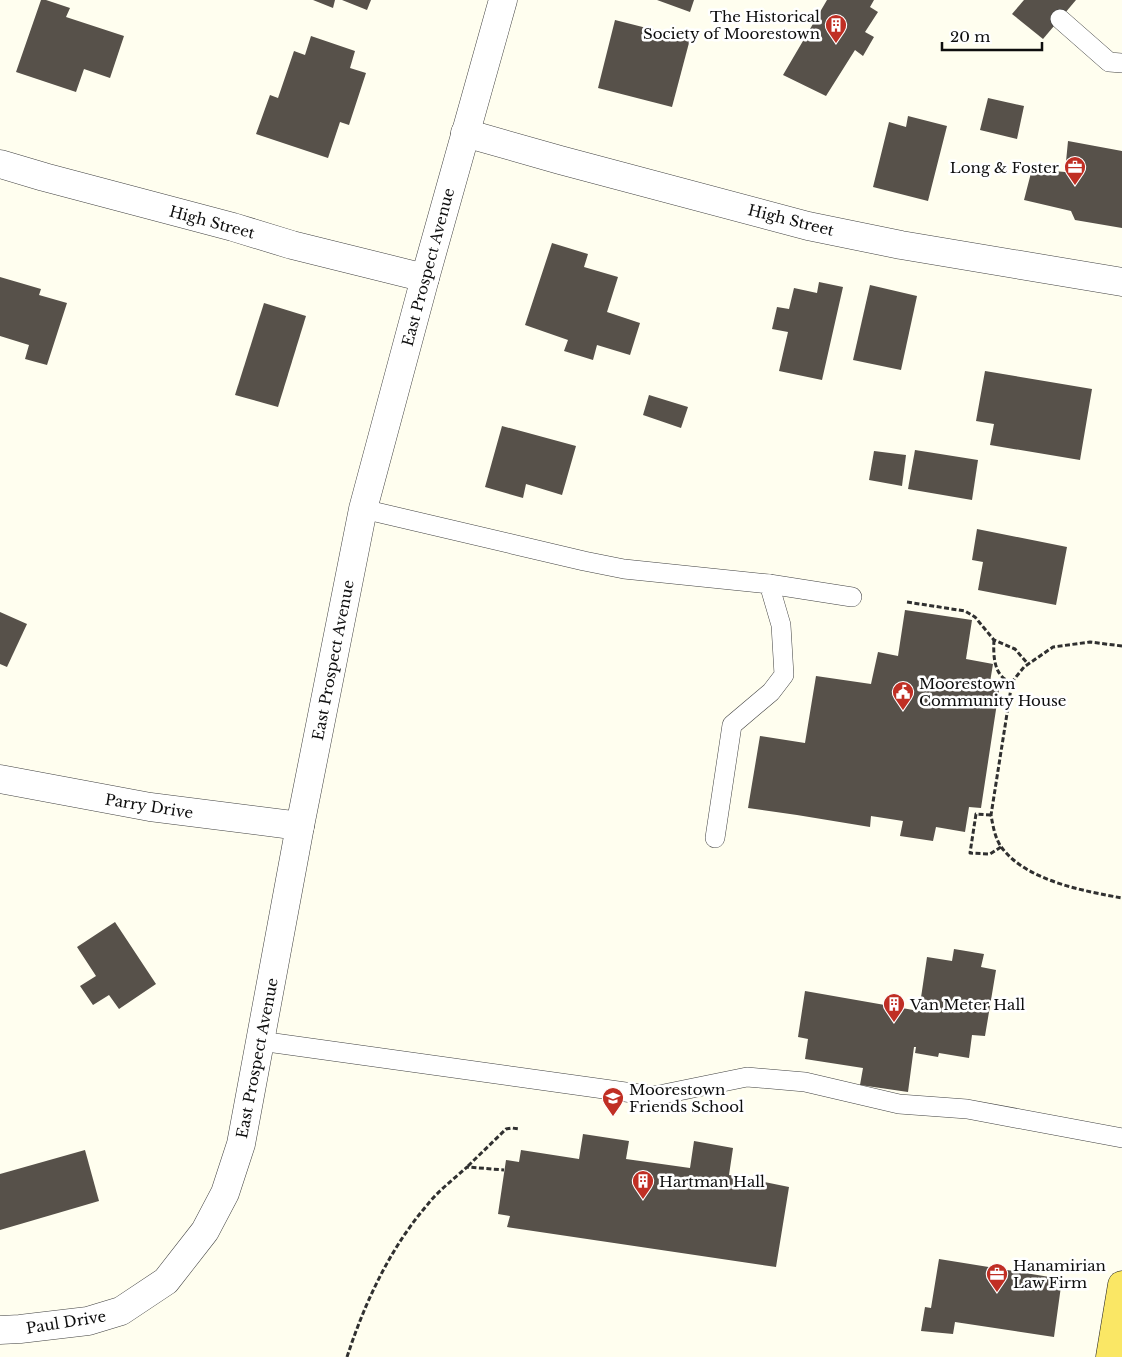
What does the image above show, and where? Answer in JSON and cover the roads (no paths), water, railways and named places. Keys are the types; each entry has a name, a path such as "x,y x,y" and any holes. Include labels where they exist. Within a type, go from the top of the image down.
{"main road":[{"path":"1110,1357 1122,1285"}],"street":[{"name":"East Prospect Avenue","path":"225,1193 241,1144 300,826 363,509 503,0"},
{"name":"High Street","path":"465,133 808,226 901,245 1122,282"},
{"name":"High Street","path":"0,164 53,180 233,227 292,245 425,278"},
{"name":"Parry Drive","path":"0,778 142,806 300,826"},
{"name":"Paul Drive","path":"0,1330 88,1321 122,1312 166,1281 205,1231 225,1193"}],"lane":[{"path":"1060,19 1109,62 1122,63"},
{"path":"363,509 624,569 769,584 852,597"},
{"path":"715,838 732,724 771,692 784,675 781,625 769,584"},
{"path":"260,1041 654,1096 746,1077 805,1082 899,1104 967,1109 1122,1138"}],"place":[{"name":"The Historical Society of Moorestown","path":"836,44"},
{"name":"Long & Foster","path":"1075,186"},
{"name":"Moorestown Community House","path":"903,711"},
{"name":"Van Meter Hall","path":"894,1023"},
{"name":"Moorestown Friends School","path":"613,1117"},
{"name":"Hartman Hall","path":"643,1200"},
{"name":"Hanamirian Law Firm","path":"997,1293"}]}
